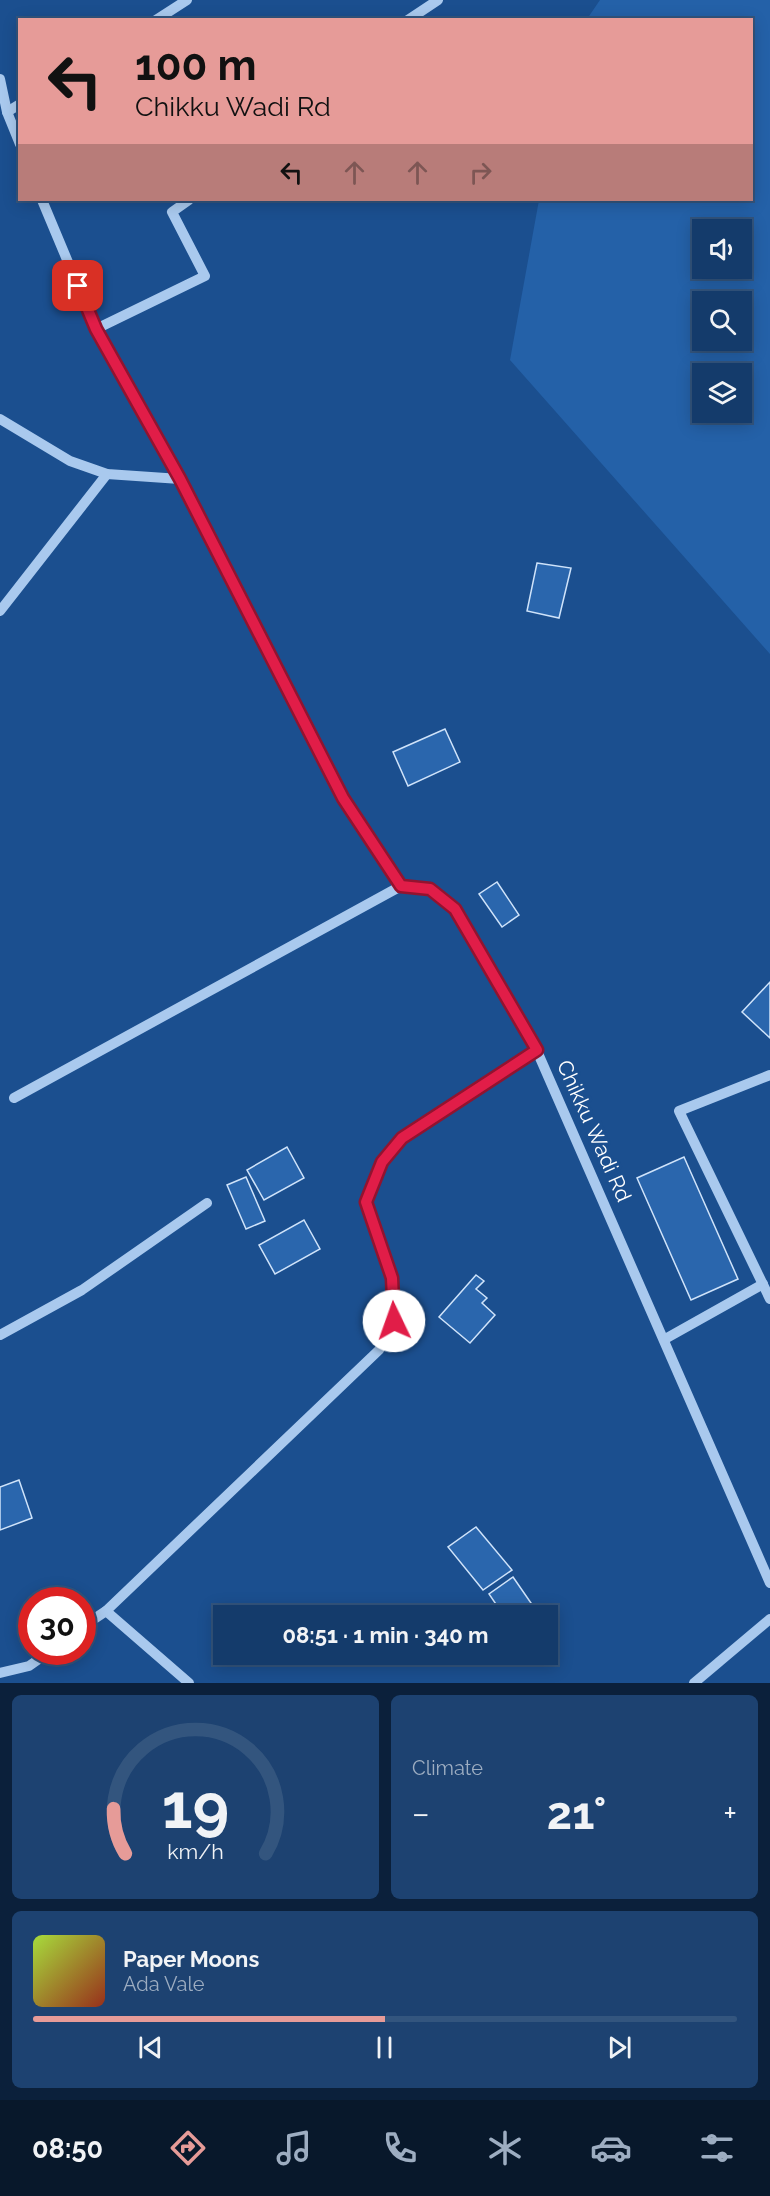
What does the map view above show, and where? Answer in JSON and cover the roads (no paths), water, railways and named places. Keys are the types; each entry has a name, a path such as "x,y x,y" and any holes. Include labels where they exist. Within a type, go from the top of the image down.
{"street":[{"path":"159,18 187,0"},
{"path":"411,18 438,0"},
{"path":"0,79 7,112 18,139"},
{"path":"7,112 18,105"},
{"path":"14,1098 401,886 343,798 180,479 96,329 42,201"},
{"path":"96,329 205,276 172,212 188,201"},
{"path":"0,419 70,461 106,474 180,479"},
{"path":"0,611 106,474"},
{"name":"Chikku Wadi Rd","path":"401,886 430,889 455,909 537,1050 770,1583"},
{"path":"96,1618 379,1350 394,1321 392,1278 366,1202 382,1162 402,1138 537,1050"},
{"path":"770,1075 679,1111 770,1299"},
{"path":"0,1335 82,1290 207,1203"},
{"path":"665,1339 763,1284"},
{"path":"106,1611 189,1683"},
{"path":"694,1683 770,1619"},
{"path":"0,1673 31,1665"}]}
